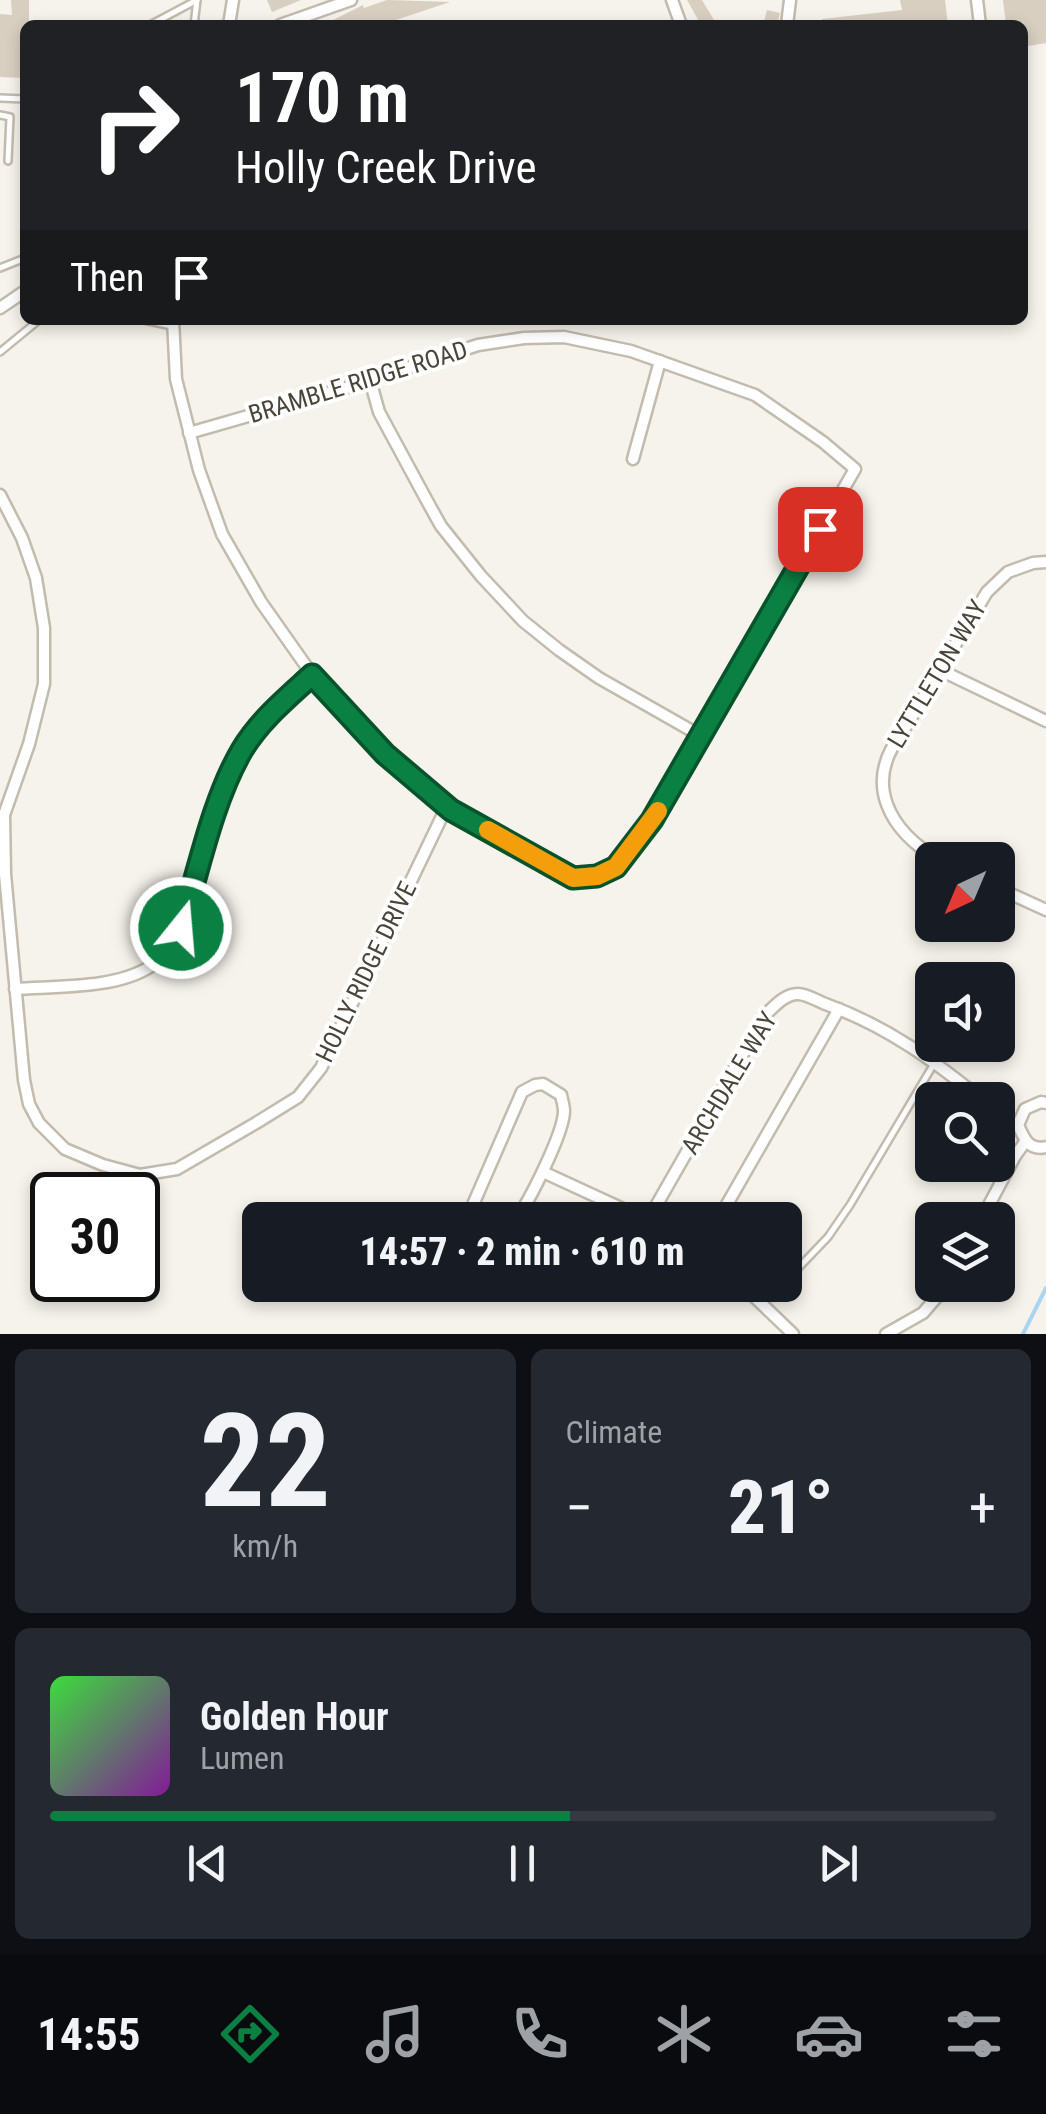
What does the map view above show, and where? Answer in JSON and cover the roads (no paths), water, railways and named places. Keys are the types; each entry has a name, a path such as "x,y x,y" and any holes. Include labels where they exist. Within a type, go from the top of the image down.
{"street":[{"path":"294,20 351,0"},
{"path":"173,325 176,380 199,470 222,534 261,602 312,675 385,754 447,806 573,878 597,876 616,867 652,820 701,736 599,678 560,650 523,621 481,576 426,499 379,412 370,380"},
{"name":"BRAMBLE RIDGE ROAD","path":"190,433 478,345 524,338 564,337 631,351 755,395 856,468 701,736"},
{"path":"633,459 660,361"},
{"name":"HOLLY RIDGE DRIVE","path":"0,495 22,538 36,578 44,628 44,684 29,744 4,815 5,874 24,1080 38,1123 66,1150 140,1175 177,1169 298,1096 321,1068 447,806"},
{"name":"LYTTLETON WAY","path":"915,843 892,818 886,804 882,774 892,746 997,580 1020,567 1046,562"},
{"path":"940,670 1046,721"},
{"path":"16,989 116,981 150,967 164,954 181,928 222,792 242,750 270,713 312,675"},
{"path":"1015,896 1046,910"},
{"name":"ARCHDALE WAY","path":"658,1202 765,1015 782,999 798,994 839,1009 915,1050"},
{"path":"728,1202 839,1009"},
{"name":"ARCHDALE WAY","path":"935,1062 960,1082"},
{"path":"475,1202 522,1092 543,1084 562,1095 564,1114 528,1202"},
{"path":"1018,1126 1024,1109 1046,1103"},
{"path":"1015,1124 1025,1142 1046,1147"},
{"path":"990,1202 1025,1142"},
{"path":"543,1172 609,1202"},
{"path":"886,1334 923,1313 932,1302"},
{"path":"762,1303 793,1334"}],"lane":[{"path":"160,20 198,0 195,20"},
{"path":"0,116 10,117 8,160"},
{"path":"0,352 34,325"},
{"path":"802,1264 828,1237 850,1205 935,1062"}],"waterway":[{"path":"1023,1334 1046,1288"}]}
